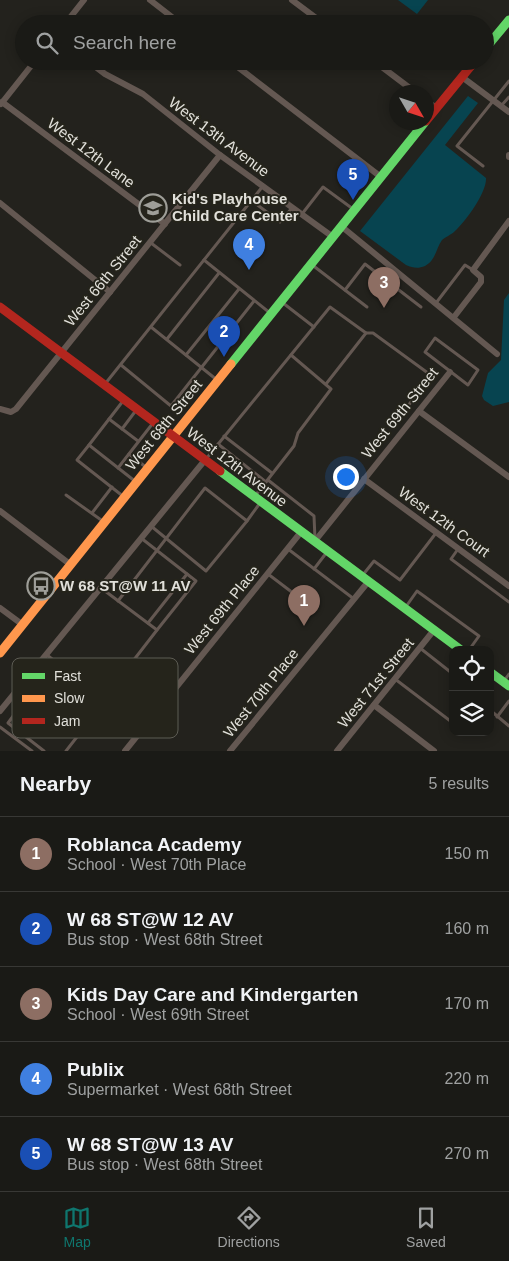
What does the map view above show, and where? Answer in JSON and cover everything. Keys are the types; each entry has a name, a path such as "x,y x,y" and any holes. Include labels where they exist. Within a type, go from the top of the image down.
{"main road":[{"path":"494,38 509,20"},
{"name":"West 68th Street","path":"434,112 468,70"},
{"name":"West 68th Street","path":"0,653 419,130"},
{"name":"West 12th Avenue","path":"0,307 456,646"},
{"path":"494,674 507,680"}],"street":[{"path":"72,15 84,0"},
{"path":"150,0 169,15"},
{"path":"292,0 312,15"},
{"path":"1,104 28,70"},
{"name":"West 13th Avenue","path":"100,70 143,94 262,186 332,237"},
{"path":"242,70 382,176"},
{"path":"386,70 406,85"},
{"path":"465,74 493,101 509,112"},
{"name":"West 12th Lane","path":"1,104 165,224"},
{"name":"West 66th Street","path":"0,409 11,412 16,409 220,154"},
{"path":"0,203 110,292"},
{"path":"454,317 481,282 481,277 473,270 509,221"},
{"path":"341,226 497,354"},
{"name":"West 69th Street","path":"315,542 450,372"},
{"path":"419,411 509,477"},
{"path":"44,658 205,460"},
{"name":"West 12th Court","path":"364,479 509,586"},
{"path":"0,511 71,564"},
{"name":"West 69th Place","path":"178,685 301,532"},
{"name":"West 70th Place","path":"230,751 354,599 365,579"},
{"path":"0,608 23,625"},
{"name":"West 71st Street","path":"337,751 434,630"},
{"path":"0,711 12,696"},
{"path":"374,705 434,751"},
{"name":"West 69th Place","path":"125,751 136,738"}],"lane":[{"path":"462,70 465,74"},
{"path":"483,166 458,146 509,81"},
{"path":"501,106 509,96"},
{"path":"105,385 262,186"},
{"path":"302,214 323,187 354,210"},
{"path":"251,200 280,222 292,207"},
{"path":"150,242 180,266"},
{"path":"204,260 271,314"},
{"path":"311,264 367,307"},
{"path":"345,290 366,264 421,307"},
{"path":"436,304 465,265 473,270"},
{"path":"166,339 219,272"},
{"path":"186,355 239,288"},
{"path":"121,365 171,406 254,301"},
{"path":"281,301 314,327"},
{"path":"205,460 330,308 366,333 373,333 432,376 394,424"},
{"path":"151,327 218,380"},
{"path":"326,384 366,333"},
{"path":"435,338 478,370 468,385 450,372 425,352 435,338"},
{"path":"151,526 206,571 247,520 267,481 294,446 298,433 331,389 291,355"},
{"path":"124,399 77,460 124,497"},
{"path":"122,429 137,409"},
{"path":"109,419 138,442"},
{"path":"118,468 154,422"},
{"path":"224,436 272,474"},
{"path":"218,444 314,516 315,542"},
{"path":"88,445 136,482"},
{"path":"129,454 148,468"},
{"path":"92,513 112,487"},
{"path":"118,600 205,488 247,520"},
{"path":"66,495 104,522"},
{"path":"365,579 374,561 400,580 436,532"},
{"path":"135,658 196,580 141,538"},
{"path":"458,548 451,559 509,602"},
{"path":"288,549 354,599"},
{"path":"314,569 328,551"},
{"path":"180,583 187,574"},
{"path":"268,574 293,593"},
{"path":"101,588 156,630"},
{"path":"148,623 174,590"},
{"path":"405,608 417,591 479,636 472,646"},
{"path":"420,648 449,671"},
{"path":"46,655 50,658"},
{"path":"395,679 449,719"},
{"path":"497,717 509,701"},
{"path":"494,714 509,726"},
{"path":"0,727 12,736"},
{"path":"15,738 32,751"},
{"path":"27,738 44,751"},
{"path":"66,751 76,738"}],"water":[{"path":"398,0 428,0 417,14"},
{"path":"468,96 478,103 445,145 486,178 483,191 465,220 442,240 429,263 420,268 406,265 360,231"},
{"path":"509,293 509,402 493,406 484,400 482,396 488,373 501,360 504,300"}],"traffic: fast":[{"path":"494,38 509,20"},
{"path":"231,364 419,130"},
{"path":"220,471 456,646"},
{"path":"494,675 509,686"}],"traffic: slow":[{"path":"0,653 231,364"}],"traffic: jam":[{"path":"434,111 468,70"},
{"path":"0,307 220,471"}],"place":[{"name":"W 68 ST@W 13 AV","path":"353,200"},
{"name":"Kid's Playhouse Child Care Center","path":"153,208"},
{"name":"Publix","path":"249,270"},
{"name":"Kids Day Care and Kindergarten","path":"384,308"},
{"name":"W 68 ST@W 12 AV","path":"224,357"},
{"name":"W 68 ST@W 11 AV","path":"41,586"},
{"name":"Roblanca Academy","path":"304,626"}]}
